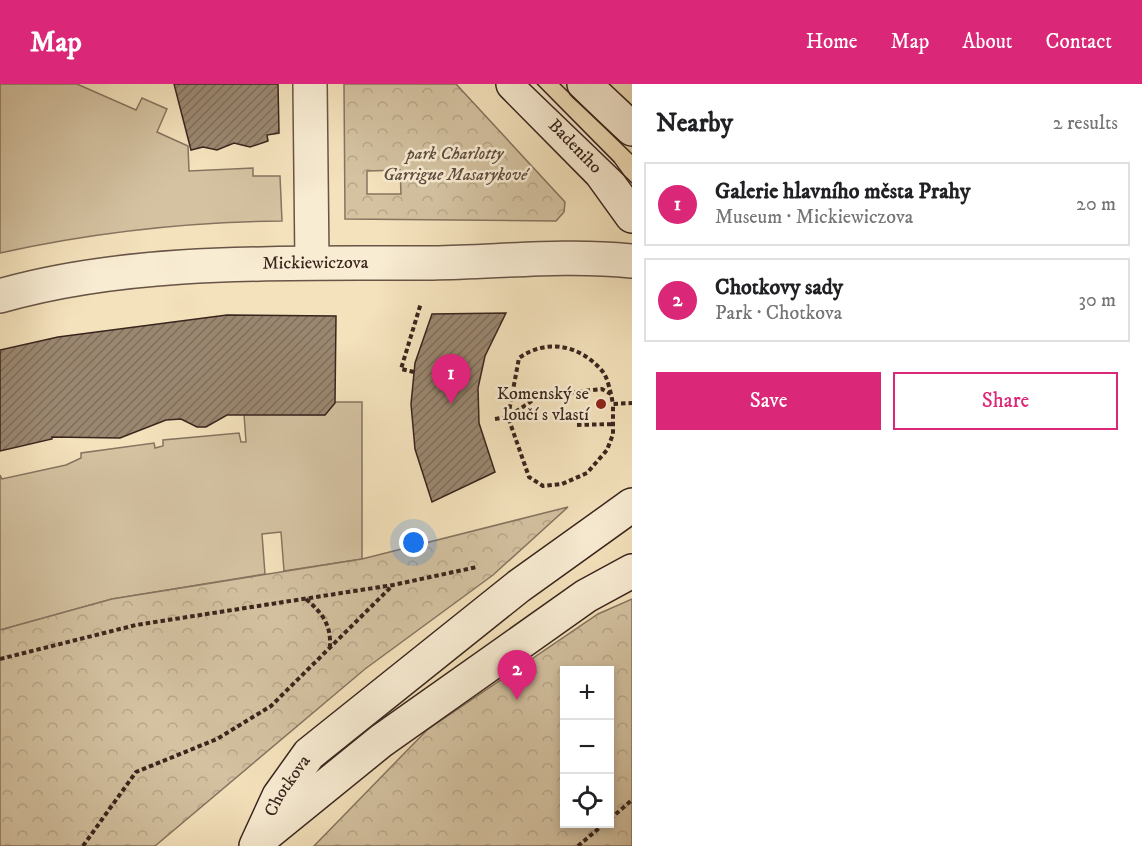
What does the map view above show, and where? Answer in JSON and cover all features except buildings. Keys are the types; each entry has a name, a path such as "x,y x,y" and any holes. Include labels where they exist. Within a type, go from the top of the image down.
{"main road":[{"path":"310,84 312,262"},
{"name":"Badeniho","path":"513,84 601,173 632,216"},
{"path":"584,84 632,129"},
{"name":"Mickiewiczova","path":"0,296 106,276 194,267 312,262 433,263 596,259 632,261"},
{"name":"Chotkova","path":"258,842 279,796 309,754 519,586 632,505"},
{"name":"Chotkova","path":"258,842 391,734 586,596 632,571"}],"path":[{"path":"408,341 401,369 414,372"},
{"path":"551,344 571,350 592,362 604,373 611,394 613,434 607,450 587,472 562,484 543,486 529,477 508,417 519,358 532,349 551,344"},
{"path":"495,419 508,417 540,396 602,389 611,394"},
{"path":"613,404 632,403"},
{"path":"577,425 613,424"},
{"path":"0,659 136,625 393,585 485,565"},
{"path":"83,846 136,772 217,739 271,706 393,585"},
{"path":"305,599 321,612 326,621 330,634 330,647"},
{"path":"614,815 632,800"},
{"path":"578,846 599,828"}],"green space":[{"path":"0,84 77,84 136,110 142,98 167,109 157,132 188,146 189,171 253,168 253,176 280,176 282,221 210,223 140,229 70,239 0,253"},
{"name":"park Charlotty Garrigue Masarykové","path":"344,84 456,84 565,202 564,212 556,221 345,219","holes":["400,170 401,194 367,194 367,171"]},
{"path":"335,402 362,402 362,559 284,571 281,532 262,534 265,574 112,599 0,630 0,475 2,479 66,465 81,458 81,453 154,443 155,448 163,446 163,440 239,433 241,442 246,442 244,414 325,415"},
{"path":"568,507 493,575 365,669 155,846 0,846 0,630 112,599 362,559"},
{"path":"632,599 632,846 314,846 427,730 598,614"}],"tram line":[{"path":"529,84 632,183"},
{"path":"560,84 632,154"}],"place":[{"name":"Galerie hlavního města Prahy","path":"451,404"},
{"name":"Komenský se loučí s vlastí","path":"601,404"},
{"name":"Chotkovy sady","path":"517,700"}]}
